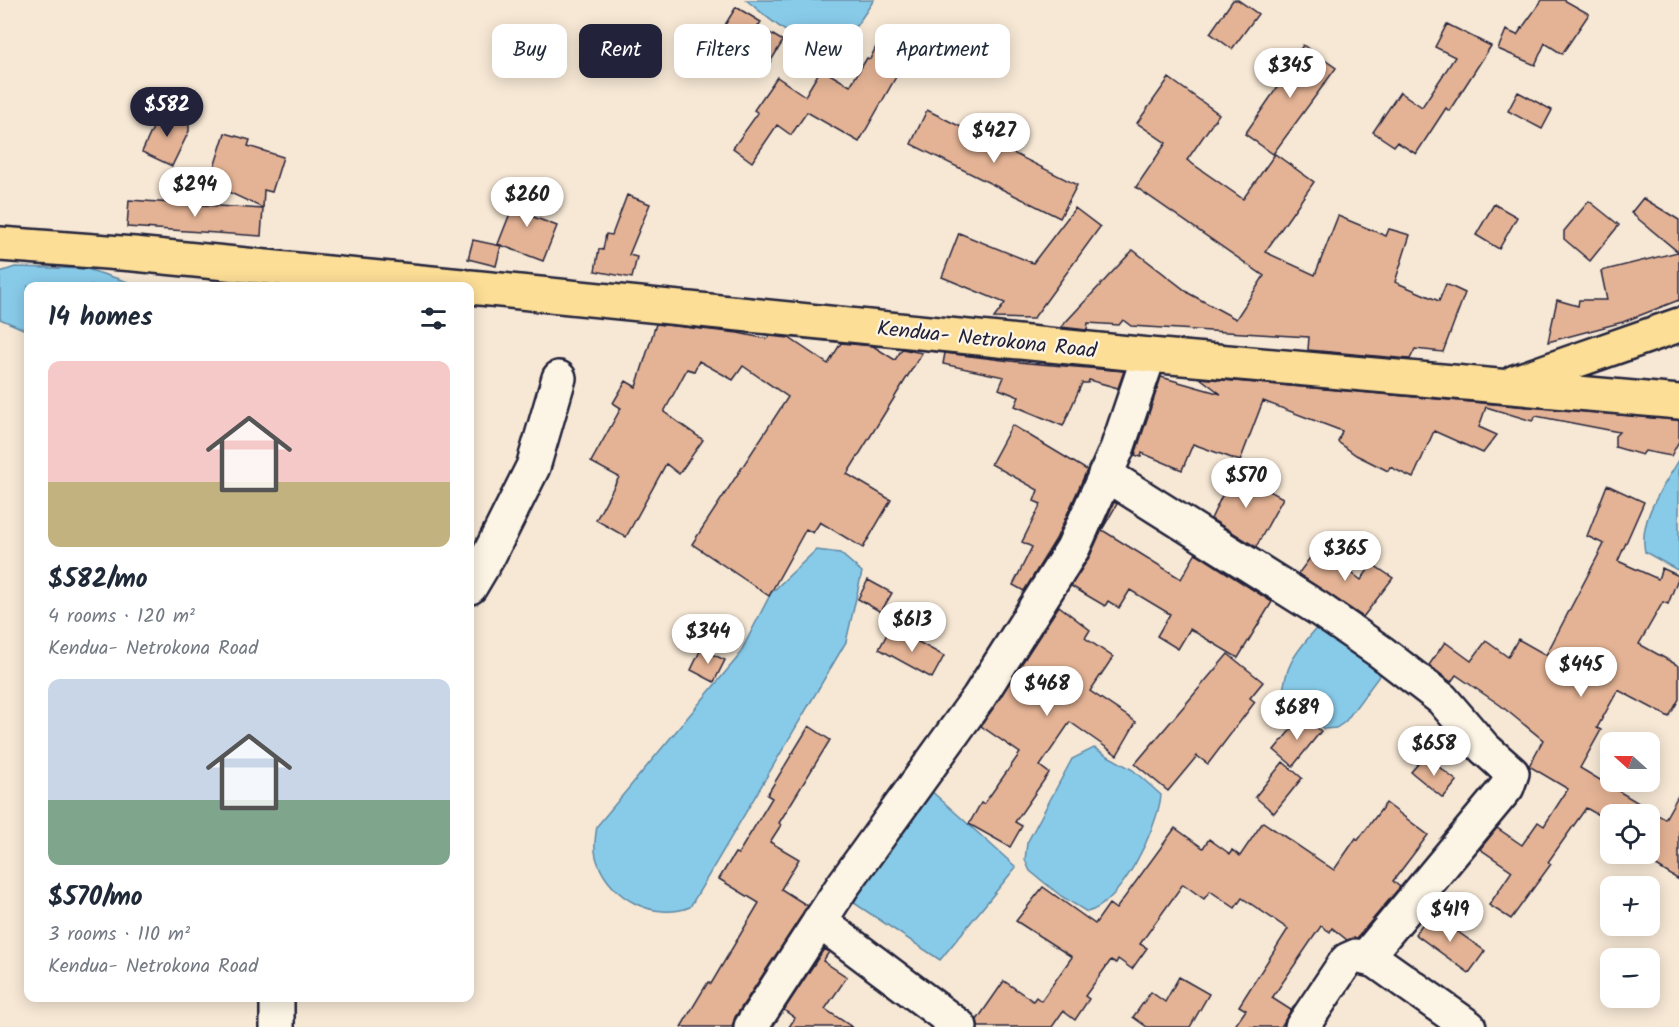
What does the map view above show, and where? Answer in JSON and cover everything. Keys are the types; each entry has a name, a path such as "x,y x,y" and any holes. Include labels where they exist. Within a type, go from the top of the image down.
{"main road":[{"path":"0,244 134,254 421,282"},
{"name":"Kendua- Netrokona Road","path":"474,287 1149,355 1679,402"},
{"path":"1505,386 1679,325"}],"street":[{"path":"751,1027 819,921 979,697 1072,548 1117,449 1149,355"},
{"path":"474,580 533,467 559,378"},
{"path":"1105,474 1319,609 1381,652 1442,699 1484,748 1512,773 1507,786 1366,957"},
{"path":"819,921 960,1027"},
{"path":"1302,1027 1347,960 1356,956 1366,957 1395,973 1469,1027"},
{"path":"277,1002 277,1027"}],"water":[{"path":"746,0 874,0 858,24 783,24 783,29"},
{"path":"15,267 87,269 128,282 24,282 24,329 0,319 0,272"},
{"path":"1679,460 1679,571 1645,552 1644,540 1648,516 1653,504"},
{"path":"816,550 840,553 862,572 846,642 690,907 677,911 663,911 636,904 613,887 604,876 595,854 597,826 738,657 771,593"},
{"path":"1318,626 1385,668 1345,722 1336,728 1324,729 1283,693 1290,664"},
{"path":"1094,748 1133,770 1161,795 1153,826 1136,863 1112,895 1100,906 1087,912 1061,896 1030,871 1025,860 1027,843 1072,759"},
{"path":"919,780 1016,867 940,960 854,903"}],"building":[{"path":"1233,0 1238,0 1258,14 1232,49 1210,33"},
{"path":"1542,0 1564,0 1589,14 1562,54 1545,43 1535,65 1498,49 1506,30 1517,35"},
{"path":"736,7 761,22 760,24 726,24"},
{"path":"1447,24 1491,46 1449,111 1446,108 1416,154 1397,142 1394,146 1373,132 1400,92 1422,107 1455,57 1435,47"},
{"path":"771,34 783,41 771,61"},
{"path":"1303,45 1336,68 1273,154 1245,134 1292,66 1290,65"},
{"path":"875,49 875,78 895,78 859,142 807,112 791,135 777,125 752,162 733,148 758,113 754,110 777,77 805,96 816,78 836,78 850,86 855,78 863,78 863,65 867,58 870,59"},
{"path":"1169,78 1219,114 1187,160 1243,199 1275,154 1314,182 1265,252 1315,275 1338,216 1386,236 1389,229 1410,235 1395,282 1439,301 1446,284 1465,293 1443,352 1415,349 1410,359 1308,350 1309,337 1131,326 1123,320 1119,325 1088,323 1087,330 1061,327 1133,250 1190,294 1236,319 1264,276 1136,187 1166,143 1137,123"},
{"path":"1518,92 1552,110 1542,129 1508,111"},
{"path":"161,110 189,123 189,131 172,166 142,152"},
{"path":"927,110 1077,185 1060,218 911,144"},
{"path":"225,133 250,140 248,146 283,157 272,192 264,190 263,208 209,183"},
{"path":"520,188 539,195 531,216 557,226 543,261 498,244"},
{"path":"627,195 650,204 629,255 637,257 632,278 595,271 599,249 603,250 606,234 612,235"},
{"path":"1643,198 1679,220 1679,300 1623,322 1548,342 1557,300 1578,306 1579,300 1607,300 1601,271 1678,252 1631,213"},
{"path":"129,200 263,209 261,236 127,227"},
{"path":"1589,201 1619,225 1590,261 1564,239 1564,231"},
{"path":"1494,204 1517,217 1499,249 1476,235"},
{"path":"1075,208 1100,227 1033,319 994,318 1005,303 942,277 959,233 1033,263"},
{"path":"473,240 501,246 496,266 468,259"},
{"path":"656,324 738,333 767,339 769,336 789,338 828,364 841,343 873,346 895,360 902,349 922,353 847,474 891,500 863,548 820,522 813,533 806,529 769,596 692,544 788,397 743,366 733,380 699,361 694,371 687,369 664,412 703,440 679,474 666,464 626,537 596,520 619,477 591,462 621,408 613,403 626,381 636,387"},
{"path":"945,353 1124,371 1118,388 1089,380 1088,383 1082,383 1063,426 1015,406 1019,397 999,389 1004,377 943,364"},
{"path":"1161,377 1221,394 1200,378 1679,420 1679,441 1671,456 1645,451 1642,455 1615,447 1615,436 1619,432 1536,416 1532,421 1486,407 1479,427 1497,435 1483,453 1434,431 1413,478 1390,467 1388,471 1356,455 1338,442 1342,431 1263,401 1240,461 1193,444 1182,470 1142,453 1141,457 1135,455"},
{"path":"1012,425 1087,470 1056,539 1024,591 1013,585 1032,547 1022,542 1041,504 1034,501 1038,490 991,464"},
{"path":"1233,472 1283,498 1256,547 1211,519"},
{"path":"1607,485 1644,502 1618,561 1658,579 1662,568 1679,576 1668,604 1663,602 1639,644 1679,666 1679,699 1669,717 1618,690 1597,728 1601,730 1580,768 1600,780 1600,792 1620,792 1640,804 1600,804 1600,816 1586,808 1548,862 1551,864 1511,919 1489,905 1512,871 1480,849 1497,828 1522,845 1538,822 1544,826 1568,789 1529,766 1543,740 1500,705 1456,675 1451,682 1429,665 1445,642 1471,661 1486,641 1508,657 1518,639 1546,655 1604,544 1587,536"},
{"path":"1114,502 1117,504 1102,530 1181,579 1196,553 1272,602 1238,658 1190,629 1178,649 1157,636 1170,614 1130,590 1119,608 1108,601 1105,606 1071,586 1090,556"},
{"path":"1318,547 1361,580 1372,564 1393,578 1363,617 1298,574"},
{"path":"868,580 892,593 881,612 858,599"},
{"path":"1059,606 1090,630 1085,638 1113,657 1090,691 1136,722 1117,755 1070,722 1040,766 1049,773 1015,822 1022,826 1010,847 969,824 981,803 984,804 1020,753 981,726"},
{"path":"891,627 944,656 932,678 879,649"},
{"path":"701,649 725,660 714,682 691,670"},
{"path":"1228,654 1263,682 1250,698 1255,702 1208,764 1197,756 1168,791 1135,764"},
{"path":"1302,716 1321,731 1293,766 1274,750"},
{"path":"809,726 830,740 779,823 781,825 770,842 799,859 781,889 808,906 735,1017 732,1027 681,1027 708,982 711,984 759,903 719,879 735,853 738,854 772,798 767,795"},
{"path":"1425,756 1457,781 1443,798 1411,772"},
{"path":"1283,762 1302,778 1274,813 1255,797"},
{"path":"1679,794 1679,880 1653,864 1660,864 1660,816 1665,819"},
{"path":"1386,803 1428,835 1393,881 1400,887 1357,938 1347,940 1332,928 1330,932 1321,926 1272,998 1291,1010 1281,1027 1234,1027 1246,1010 1239,1006 1288,929 1242,898 1235,908 1210,891 1204,899 1183,884 1140,944 1147,948 1132,969 1118,959 1116,963 1111,960 1085,996 1089,999 1075,1020 1063,1011 1052,1027 978,1027 977,1020 1004,981 1033,1001 1036,997 1041,1001 1072,957 1016,921 1043,887 1095,924 1109,904 1116,909 1175,828 1203,848 1209,839 1230,854 1232,850 1240,856 1263,822 1334,870 1356,838 1358,840"},
{"path":"1431,913 1485,951 1469,973 1415,934"},
{"path":"824,949 829,952 823,961 847,977 825,1009 852,1027 789,1027 795,1018 784,1010"},
{"path":"1179,977 1209,994 1190,1027 1147,1027 1133,1017 1151,992 1165,1002"}]}
